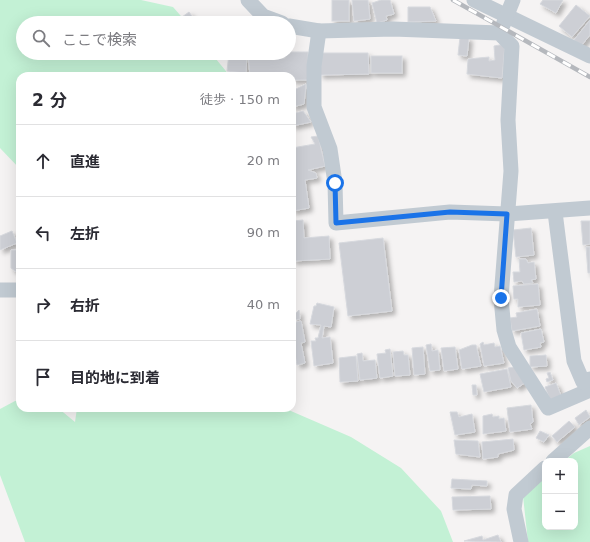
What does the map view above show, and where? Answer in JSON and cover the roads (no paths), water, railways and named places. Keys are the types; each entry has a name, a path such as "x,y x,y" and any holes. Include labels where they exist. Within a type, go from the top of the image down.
{"street":[{"path":"248,0 263,16"},
{"path":"474,0 590,56"},
{"path":"499,33 514,0"},
{"path":"296,27 319,31 393,29 499,33 512,46 508,120 511,171 501,298 504,330 509,347 548,408 590,390"},
{"path":"319,31 314,66 314,107 330,149 335,183 336,223 450,212 507,214 555,212 590,208"},
{"path":"555,212 574,361 583,382 590,379"},
{"path":"0,290 16,290"},
{"path":"556,458 590,428"},
{"path":"521,542 514,509 516,495 525,484 542,470"}],"railway":[{"path":"453,0 590,77"}]}
